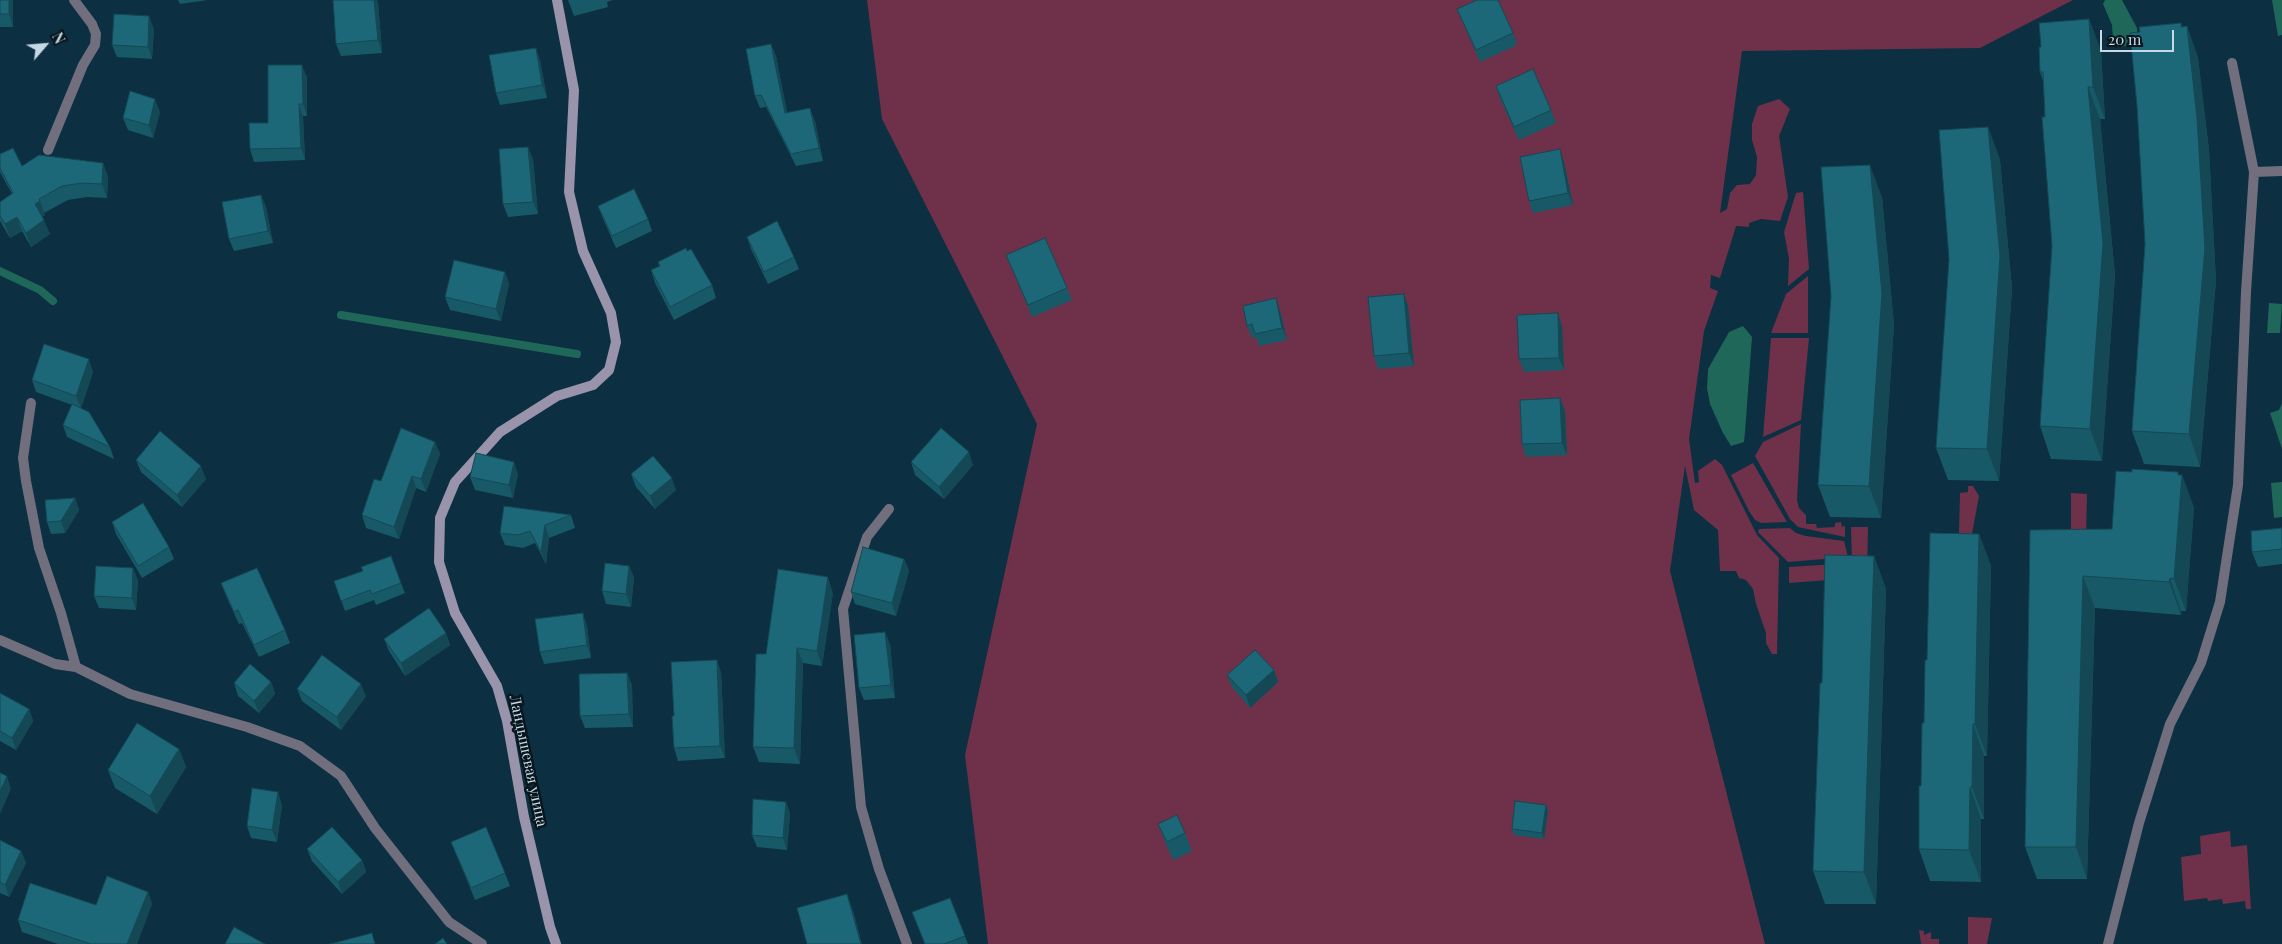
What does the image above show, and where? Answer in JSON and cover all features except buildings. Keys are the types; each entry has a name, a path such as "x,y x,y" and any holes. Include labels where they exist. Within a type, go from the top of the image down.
{"street":[{"path":"48,150 83,65 95,45 96,34 92,24 74,0"},
{"name":"Ландышевая улица","path":"556,944 550,927 524,817 505,712 497,686 455,613 439,562 440,518 454,482 500,432 557,396 593,385 609,370 616,342 611,313 583,251 569,192 574,90 557,0"},
{"path":"2108,944 2139,823 2170,724 2201,663 2220,602 2238,485 2246,292 2254,172 2232,63"},
{"path":"2254,172 2282,170"},
{"path":"31,403 23,458 26,481 39,548 61,613 76,666"},
{"path":"889,509 867,537 843,609 861,807 879,869 907,944"},
{"path":"0,640 55,664 76,666 130,694 247,727 300,746 341,776 375,828 449,922 482,944"}],"shaded area":[{"path":"867,0 2073,0 1980,48 1742,51 1720,213 1727,209 1730,193 1737,185 1750,184 1756,175 1757,157 1752,140 1752,124 1758,106 1779,99 1790,109 1779,136 1788,197 1780,221 1761,219 1749,223 1749,227 1736,226 1720,278 1711,275 1710,288 1718,291 1704,331 1689,439 1695,483 1699,482 1698,471 1715,459 1722,465 1757,535 1779,558 1777,654 1772,654 1766,643 1766,633 1753,589 1746,580 1739,578 1736,571 1720,571 1718,530 1694,510 1685,466 1670,571 1765,944 988,944 965,755 1037,424 882,119"},
{"path":"2105,0 2122,0 2137,28 2138,43 2120,47 2118,38 2113,40 2112,25 2103,4"},
{"path":"2272,0 2282,0 2282,35 2278,36"},
{"path":"1803,192 1809,269 1788,286 1789,259 1784,232 1796,193"},
{"path":"1808,276 1808,333 1771,333 1786,294"},
{"path":"2269,303 2282,304 2280,333 2267,333"},
{"path":"1743,326 1752,337 1744,442 1731,446 1710,404 1707,388 1708,369 1729,332"},
{"path":"1771,338 1809,338 1801,420 1763,437"},
{"path":"2282,403 2282,449 2270,413 2279,410"},
{"path":"1801,424 1797,500 1799,508 1806,515 1806,524 1816,524 1817,528 1835,527 1835,523 1841,522 1842,527 1845,526 1845,537 1798,527 1790,519 1755,456 1763,442"},
{"path":"1753,463 1787,522 1761,523 1755,520 1749,511 1731,475"},
{"path":"2282,482 2282,517 2274,518 2271,483"},
{"path":"1968,486 1973,486 1979,496 1972,534 1959,533 1960,493 1968,492"},
{"path":"2071,493 2087,494 2086,538 2071,537"},
{"path":"1851,527 1868,527 1867,577 1789,583 1789,567 1852,563"},
{"path":"1790,528 1796,533 1806,536 1844,541 1848,557 1788,562 1758,532 1759,529"},
{"path":"2230,831 2231,847 2247,845 2251,909 2246,909 2245,901 2223,904 2222,899 2208,901 2207,898 2184,901 2181,857 2201,854 2200,836"},
{"path":"1968,917 1992,918 1987,944 1968,944"},
{"path":"1919,930 1924,931 1924,935 1931,932 1931,939 1939,939 1939,944 1921,944"}],"waterway":[{"path":"0,271 40,290 53,301"},
{"path":"341,315 577,354"}]}
